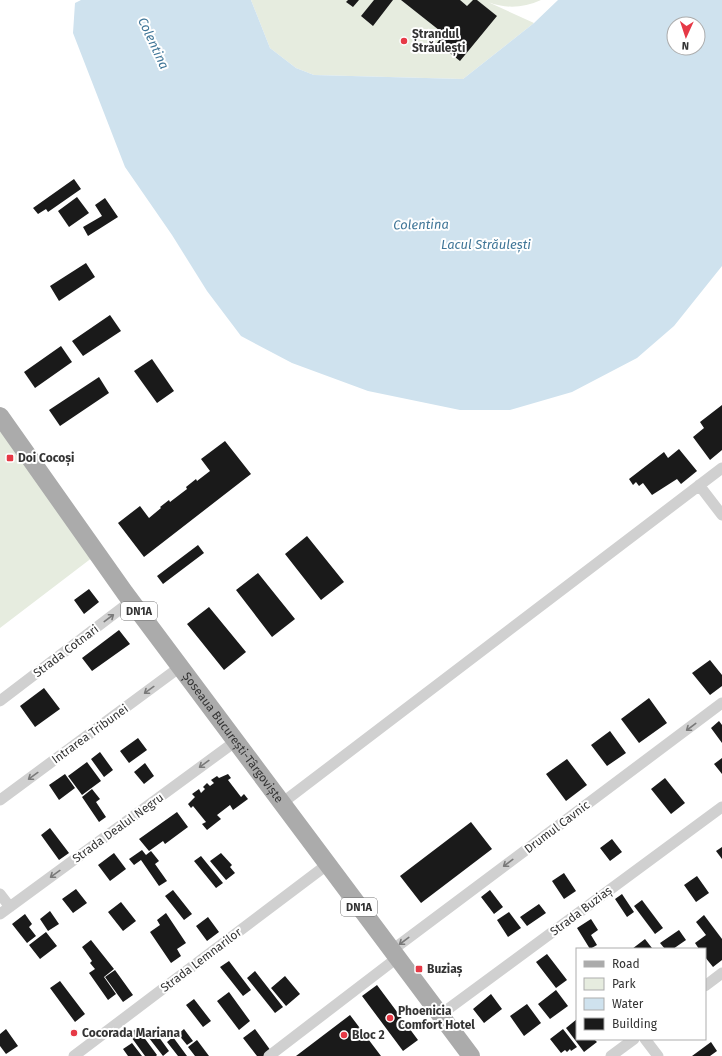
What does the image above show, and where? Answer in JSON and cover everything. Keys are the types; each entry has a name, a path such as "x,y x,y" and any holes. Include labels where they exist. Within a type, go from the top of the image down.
{"main road":[{"name":"Șoseaua București-Târgoviște","path":"0,416 131,601 470,1056"}],"street":[{"path":"282,803 722,468"},
{"path":"699,485 722,515"},
{"name":"Strada Cotnari","path":"0,701 131,601"},
{"name":"Intrarea Tribunei","path":"0,800 180,667"},
{"name":"Drumul Cavnic","path":"269,1056 394,954 722,703"},
{"name":"Strada Dealul Negru","path":"0,914 236,741"},
{"name":"Strada Buziaș","path":"440,1015 722,807"},
{"name":"Strada Lemnarilor","path":"74,1056 328,864"},
{"path":"0,894 10,907"},
{"path":"706,985 722,973"},
{"path":"611,1056 633,1040"},
{"path":"647,1040 658,1056"}],"green space":[{"name":"Ștrandul Străulești","path":"251,0 541,0 528,5 514,7 501,6 488,2 534,23 463,79 314,75 296,68 270,48"},
{"path":"0,420 97,554 0,628"}],"water":[{"name":"Lacul Străulești","path":"81,0 251,0 270,48 296,68 314,75 463,79 534,23 558,0 722,0 722,266 674,326 637,358 572,392 510,410 460,410 368,391 292,363 241,336 207,291 172,235 125,167 73,33 75,3"}],"building":[{"path":"348,0 359,0 353,7 346,2"},
{"path":"374,0 393,0 373,26 361,16"},
{"path":"401,0 460,0 467,6 473,0 477,0 497,16 460,61 437,43 444,34"},
{"path":"74,179 81,189 48,212 46,209 38,214 33,208"},
{"path":"77,197 89,213 69,227 58,211"},
{"path":"105,198 118,217 88,236 83,227 102,216 95,205"},
{"path":"86,263 95,277 59,301 50,286"},
{"path":"110,315 121,331 83,356 72,341"},
{"path":"61,346 72,362 35,388 24,372"},
{"path":"152,359 174,391 157,403 134,371"},
{"path":"99,377 109,393 60,426 49,410"},
{"path":"722,405 722,450 710,460 693,437 704,428 700,422"},
{"path":"225,441 251,474 144,557 118,523 140,506 149,518 169,500 170,502 187,489 186,487 196,479 197,481 210,471 201,459"},
{"path":"679,449 697,471 681,484 677,479 652,495 643,483 639,486 636,482 633,485 629,479 664,452 668,458"},
{"path":"307,536 344,582 321,600 285,554"},
{"path":"198,545 204,553 163,584 157,576"},
{"path":"258,573 295,619 272,637 236,590"},
{"path":"89,589 99,602 84,614 74,600"},
{"path":"209,607 246,652 224,670 187,624"},
{"path":"119,630 130,644 92,671 82,658"},
{"path":"710,660 722,675 722,686 710,695 692,673"},
{"path":"44,688 60,709 35,727 20,706"},
{"path":"649,698 667,723 639,743 621,719"},
{"path":"719,721 722,725 722,743 711,728"},
{"path":"610,731 626,753 607,766 591,745"},
{"path":"138,738 147,750 129,763 120,751"},
{"path":"100,752 113,770 104,777 91,759"},
{"path":"722,758 722,774 714,764"},
{"path":"567,759 587,785 566,801 546,774"},
{"path":"87,762 101,781 82,795 68,776"},
{"path":"145,763 154,776 144,784 134,772"},
{"path":"65,774 75,788 59,800 49,785"},
{"path":"228,774 231,778 228,780 241,797 244,794 248,799 233,810 230,805 217,815 221,819 207,830 202,824 206,822 193,806 191,808 188,804 195,797 192,794 199,789 201,793 205,789 203,787 207,783 210,786 214,783 211,780 217,776 219,778"},
{"path":"665,778 685,803 671,814 651,789"},
{"path":"92,789 100,799 96,802 106,817 99,822 82,797"},
{"path":"177,812 188,827 165,844 163,841 149,851 139,839"},
{"path":"471,822 492,849 421,903 400,876"},
{"path":"50,828 69,853 59,860 41,835"},
{"path":"612,839 622,852 610,861 600,848"},
{"path":"722,847 722,859 716,851"},
{"path":"142,850 146,855 151,851 159,861 155,864 167,881 159,886 141,860 134,865 129,859"},
{"path":"114,853 126,869 110,881 98,865"},
{"path":"221,853 232,865 230,867 235,873 226,880 210,861"},
{"path":"201,856 223,883 216,888 194,861"},
{"path":"564,873 576,891 564,899 552,881"},
{"path":"697,876 709,893 696,902 684,885"},
{"path":"76,889 87,903 73,913 62,899"},
{"path":"173,890 192,914 184,920 165,896"},
{"path":"490,890 503,907 494,914 481,897"},
{"path":"622,894 634,912 627,917 615,899"},
{"path":"642,900 663,928 655,934 634,906"},
{"path":"121,902 136,921 123,931 108,912"},
{"path":"539,904 546,913 527,926 520,917"},
{"path":"50,911 59,924 48,931 40,919"},
{"path":"509,912 521,928 508,937 497,920"},
{"path":"166,913 186,943 177,949 181,956 171,963 150,932 160,925 157,920"},
{"path":"25,914 32,924 29,927 36,936 27,943 12,924"},
{"path":"704,915 722,939 722,960 713,967 706,958 706,948 698,948 695,943 706,935 696,922"},
{"path":"208,917 219,932 207,941 196,926"},
{"path":"591,919 598,930 591,935 597,945 589,948 577,928"},
{"path":"679,930 686,940 674,948 664,948 660,943"},
{"path":"46,932 57,946 40,959 29,945"},
{"path":"645,939 652,948 633,948"},
{"path":"91,940 114,969 104,977 116,994 108,1000 89,973 95,969 90,963 92,961 82,947"},
{"path":"547,954 567,980 556,988 536,962"},
{"path":"229,961 251,990 243,996 220,967"},
{"path":"115,970 133,995 123,1002 105,977"},
{"path":"255,971 283,1007 275,1013 247,978"},
{"path":"285,976 300,994 286,1006 271,988"},
{"path":"60,981 85,1014 75,1022 50,988"},
{"name":"Phoenicia Comfort Hotel","path":"377,985 418,1040 403,1051 362,996"},
{"path":"556,990 568,1006 550,1019 538,1004"},
{"path":"229,992 250,1021 239,1030 217,1001"},
{"path":"491,994 502,1009 484,1023 473,1009"},
{"path":"194,999 211,1021 203,1027 186,1005"},
{"path":"527,1004 541,1023 524,1036 510,1016"},
{"name":"Bloc 2","path":"350,1015 381,1056 296,1056"},
{"path":"576,1020 576,1040 595,1040 597,1042 584,1052 566,1028"},
{"path":"137,1028 157,1055 156,1056 145,1056 129,1034"},
{"path":"6,1029 18,1046 6,1054 0,1046 0,1034"},
{"path":"184,1029 193,1041 187,1045 178,1034"},
{"path":"255,1029 271,1051 265,1056 257,1056 243,1038"},
{"path":"563,1029 577,1047 571,1051 570,1049 567,1052 565,1050 561,1053 550,1039"},
{"path":"156,1033 169,1051 163,1056 149,1038"},
{"path":"173,1037 187,1056 178,1056 167,1042"},
{"path":"197,1040 209,1056 195,1056 188,1047"},
{"path":"711,1042 717,1051 710,1056 692,1056"},
{"path":"132,1043 142,1056 128,1056 123,1049"}],"place":[{"name":"Ștrandul Străulești","path":"404,41"},
{"name":"Doi Cocoși","path":"10,458"},
{"name":"Buziaș","path":"419,969"},
{"name":"Phoenicia Comfort Hotel","path":"390,1018"},
{"name":"Cocorada Mariana","path":"74,1033"},
{"name":"Bloc 2","path":"344,1035"}],"water label":[{"name":"Colentina","path":"154,43"},
{"name":"Colentina","path":"421,224"}]}
